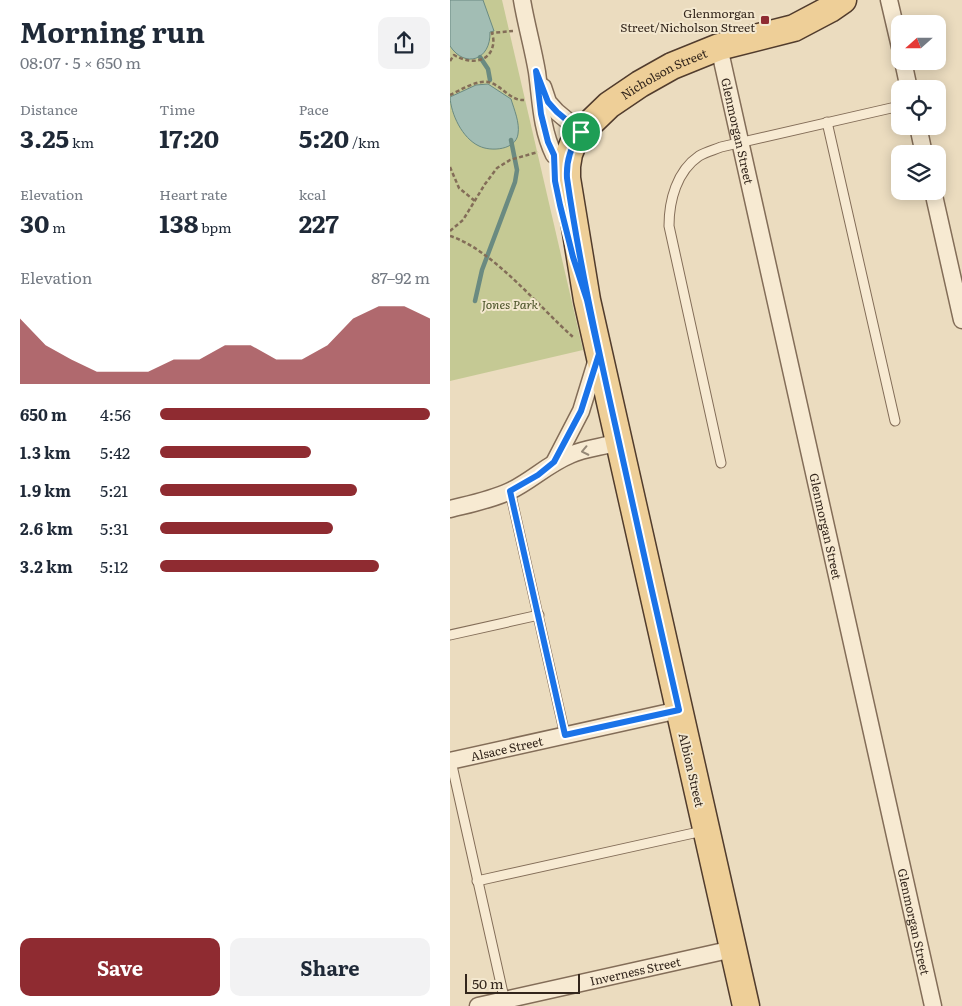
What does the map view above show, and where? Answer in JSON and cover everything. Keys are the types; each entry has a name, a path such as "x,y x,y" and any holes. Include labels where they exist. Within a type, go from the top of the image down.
{"main road":[{"name":"Nicholson Street","path":"554,155 559,142 575,127 640,84 672,66 719,47 794,28 824,13 843,0"},
{"name":"Nicholson Street","path":"567,178 566,166 573,144 575,127"},
{"name":"Albion Street","path":"554,155 555,181 560,205 573,257 587,300"},
{"name":"Albion Street","path":"567,178 587,300 589,348 619,442 746,1006"}],"street":[{"name":"Albion Street","path":"522,0 536,71 541,114 548,142 554,155"},
{"path":"889,0 893,15"},
{"name":"Glenmorgan Street","path":"719,47 933,1006"},
{"name":"Albion Street","path":"536,71 548,102 575,127"},
{"path":"935,200 962,320"},
{"path":"554,462 581,411 589,348"},
{"path":"450,509 510,491 538,475 554,462 572,454 619,442"},
{"name":"Alsace Street","path":"450,761 679,710"},
{"name":"Inverness Street","path":"478,1006 505,1003 733,949"}],"lane":[{"path":"721,463 671,239 669,215 671,202 679,180 686,167 700,156 721,147 891,108"},
{"path":"827,122 895,421"},
{"path":"510,491 565,735"},
{"path":"450,635 539,615"},
{"path":"450,761 505,1003"},
{"path":"478,881 706,830"}],"path":[{"path":"450,61 454,55 463,60 474,62 487,56 493,46 492,33 506,32"},
{"path":"450,95 476,84 488,82 516,99 526,100"},
{"path":"450,231 463,220 497,168 510,160 521,157"},
{"path":"450,167 459,188 475,201"},
{"path":"450,236 469,244 490,259 589,348"}],"green space":[{"name":"Jones Park","path":"450,0 502,0 583,350 450,381"}],"water":[{"path":"450,0 483,0 494,31 490,32 489,42 482,55 470,59 456,53 450,46"},
{"path":"488,84 511,99 517,121 518,134 516,139 513,143 502,148 484,148 467,137 458,125 451,104 450,97 476,85"}],"waterway":[{"path":"480,57 488,69 490,80"},
{"path":"475,301 482,270 515,182 517,170 511,140"}],"place":[{"name":"Glenmorgan Street/Nicholson Street","path":"765,20"}],"route":[{"path":"581,132 548,102 536,71 541,114 548,142 554,155 553,166 560,205 573,257 587,300 599,354 581,411 554,462 538,475 510,491 565,735 679,710 587,300 566,166 573,144 581,132"}]}
